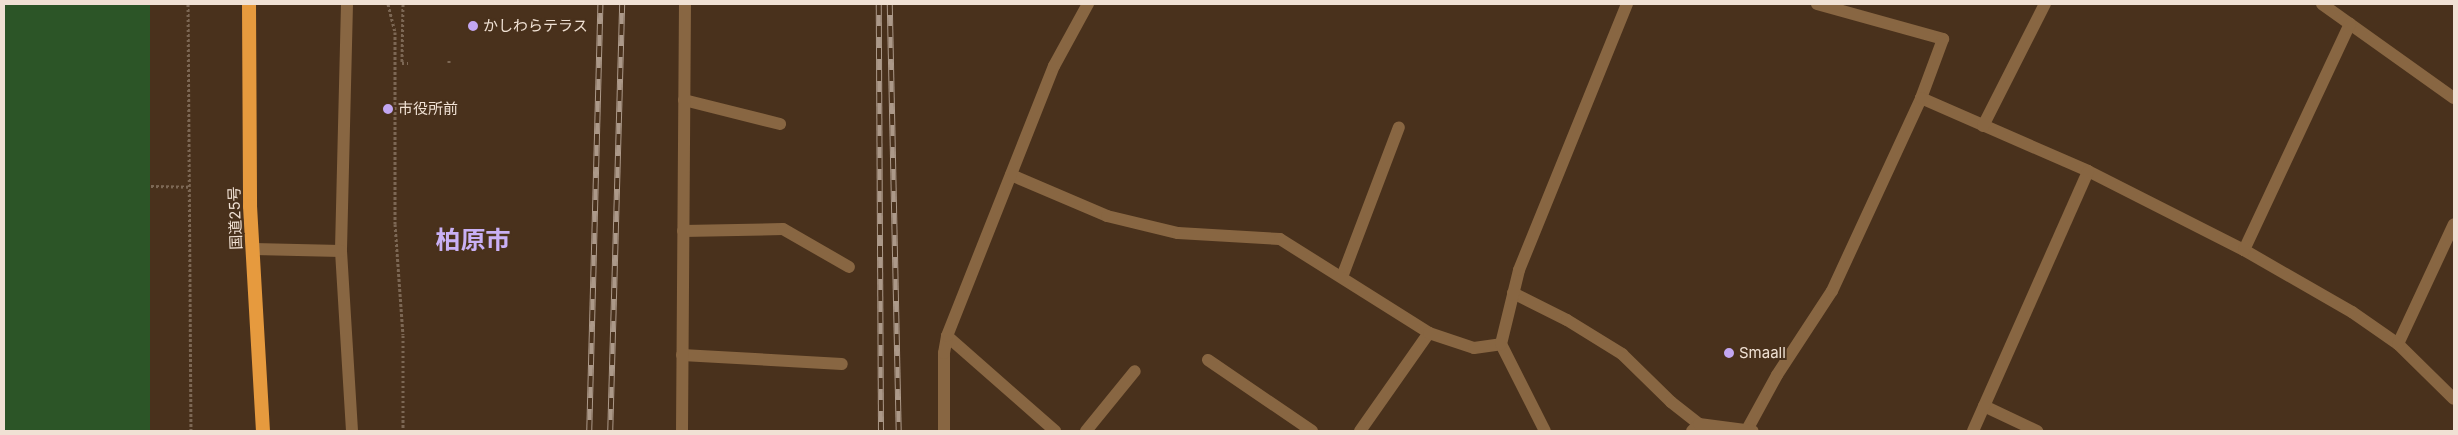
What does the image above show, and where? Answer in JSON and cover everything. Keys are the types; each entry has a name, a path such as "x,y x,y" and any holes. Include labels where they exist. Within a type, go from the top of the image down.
{"highway":[{"name":"国道25号","path":"249,4 252,249 263,431"}],"street":[{"path":"347,4 341,251 352,431"},
{"path":"682,431 685,4"},
{"path":"944,431 944,353 947,336 1054,66 1088,4"},
{"path":"1545,431 1501,344 1519,270 1627,4"},
{"path":"1513,293 1567,320 1622,354 1696,428 1750,430 1777,374 1832,291 1921,98 1942,39 1817,4"},
{"path":"1983,126 2045,4"},
{"path":"2322,4 2454,98"},
{"path":"2244,250 2350,24"},
{"path":"1921,98 2088,171 2244,250 2352,312 2398,344 2454,399"},
{"path":"684,100 780,124"},
{"path":"1342,277 1399,127"},
{"path":"1973,431 2088,171"},
{"path":"1011,175 1107,216 1178,233 1280,239 1429,333 1474,348 1501,344"},
{"path":"2398,344 2454,224"},
{"path":"683,231 783,229 849,267"},
{"path":"252,249 341,251"},
{"path":"1360,431 1429,333"},
{"path":"947,336 1056,431"},
{"path":"682,355 842,364"},
{"path":"1208,360 1312,431"},
{"path":"1086,431 1135,371"},
{"path":"1984,406 2037,431"}],"path":[{"path":"188,4 190,431"},
{"path":"388,4 395,32 395,224 403,335 403,431"},
{"path":"403,4 402,63 408,63"},
{"path":"151,186 190,187"}],"green space":[{"path":"4,4 150,4 150,431 4,431"}],"railway":[{"path":"589,431 600,4"},
{"path":"610,431 622,4"},
{"path":"879,4 881,431"},
{"path":"890,4 899,431"}],"place":[{"name":"かしわらテラス","path":"473,26"},
{"name":"市役所前","path":"388,109"},
{"name":"Smaall","path":"1729,353"}],"district":[{"name":"柏原市","path":"473,240"}]}
